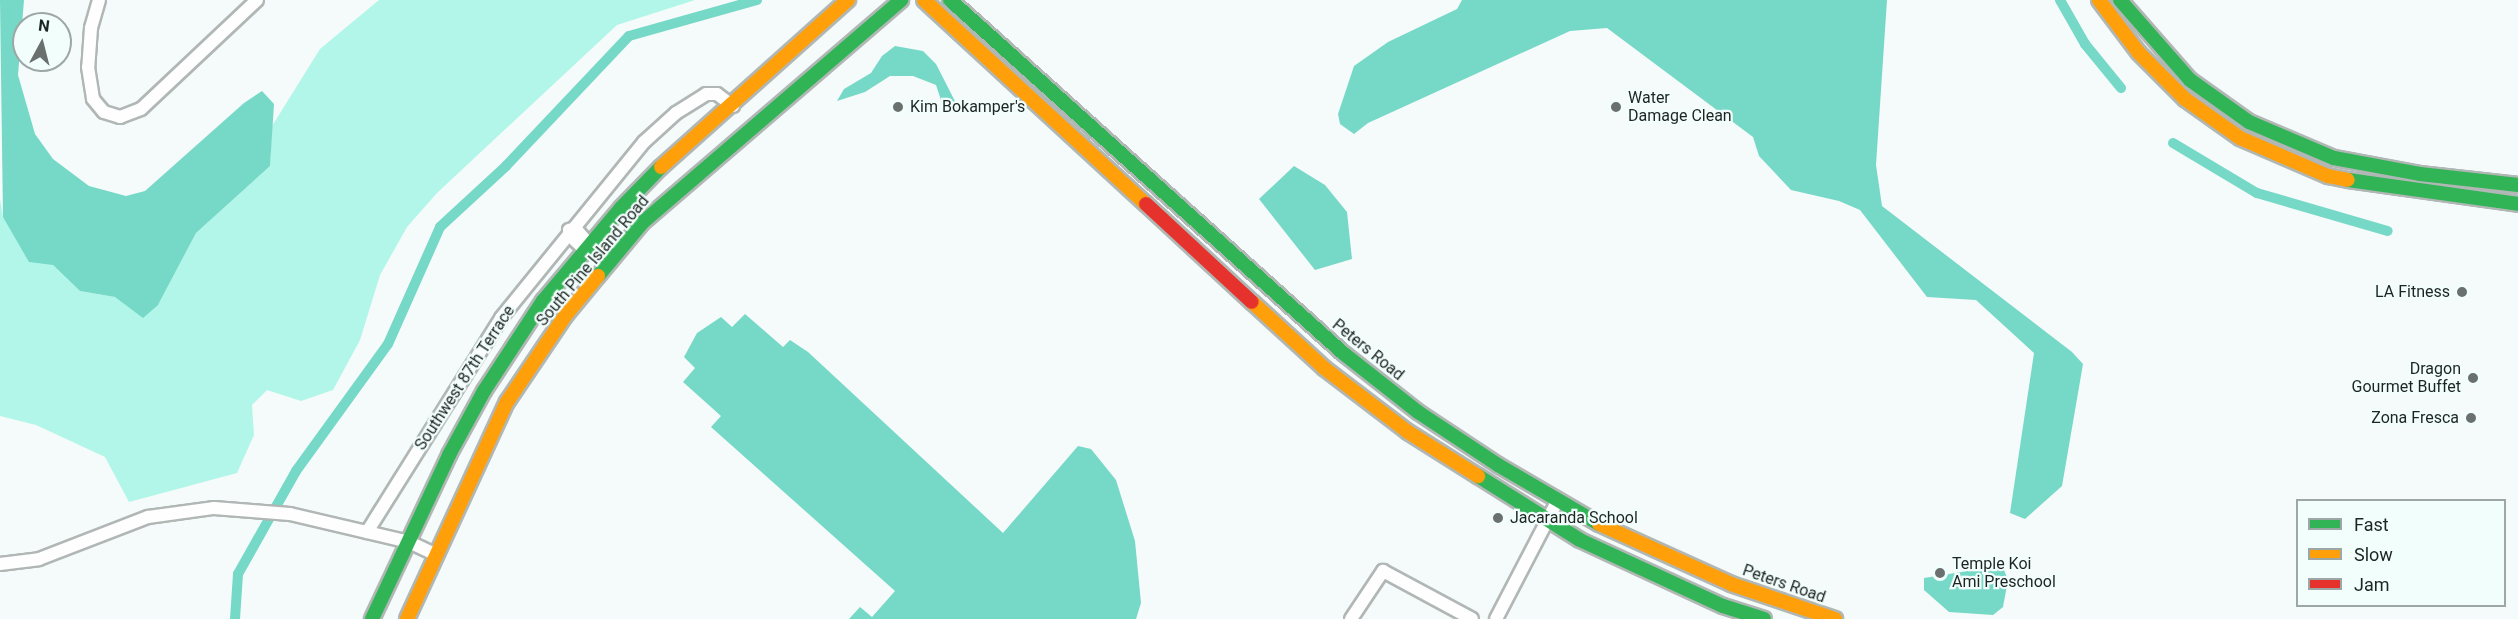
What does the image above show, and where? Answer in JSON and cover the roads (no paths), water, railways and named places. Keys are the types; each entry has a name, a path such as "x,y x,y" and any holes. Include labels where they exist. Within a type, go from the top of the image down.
{"main road":[{"name":"South Pine Island Road","path":"372,619 484,391 543,301 669,159 733,106 848,0"},
{"name":"South Pine Island Road","path":"407,619 507,402 565,316 642,223 682,186 901,0"},
{"path":"924,0 1324,368 1408,432 1547,521 1655,576 1764,619"},
{"name":"Peters Road","path":"950,0 1343,353 1418,412 1557,502 1731,584 1835,619"},
{"path":"2099,0 2139,53 2185,99 2240,138 2328,176 2378,187 2518,204"},
{"path":"2120,0 2152,41 2190,80 2249,122 2334,158 2420,174 2518,185"}],"street":[{"path":"99,0 91,28 88,67 93,99 104,112 120,117 141,109 257,0"},
{"name":"Southwest 87th Terrace","path":"367,532 501,318 569,230 644,142 676,113 706,94 717,94 733,106"},
{"path":"569,230 575,228 590,246 612,260"},
{"path":"1496,619 1557,502"},
{"path":"0,564 39,558 148,517 214,508 254,508 290,514 409,543 435,554"},
{"path":"1351,619 1383,571 1472,619"}],"waterway":[{"path":"235,619 238,574 296,471 388,344 440,227 506,166 629,36 757,0"},
{"path":"2060,0 2085,44 2121,88"},
{"path":"2173,143 2257,193 2388,231"}],"place":[{"name":"Kim Bokamper's","path":"898,107"},
{"name":"Water Damage Clean","path":"1616,107"},
{"name":"LA Fitness","path":"2462,292"},
{"name":"Dragon Gourmet Buffet","path":"2473,378"},
{"name":"Zona Fresca","path":"2471,418"},
{"name":"Jacaranda School","path":"1498,518"},
{"name":"Temple Koi Ami Preschool","path":"1940,573"}]}
